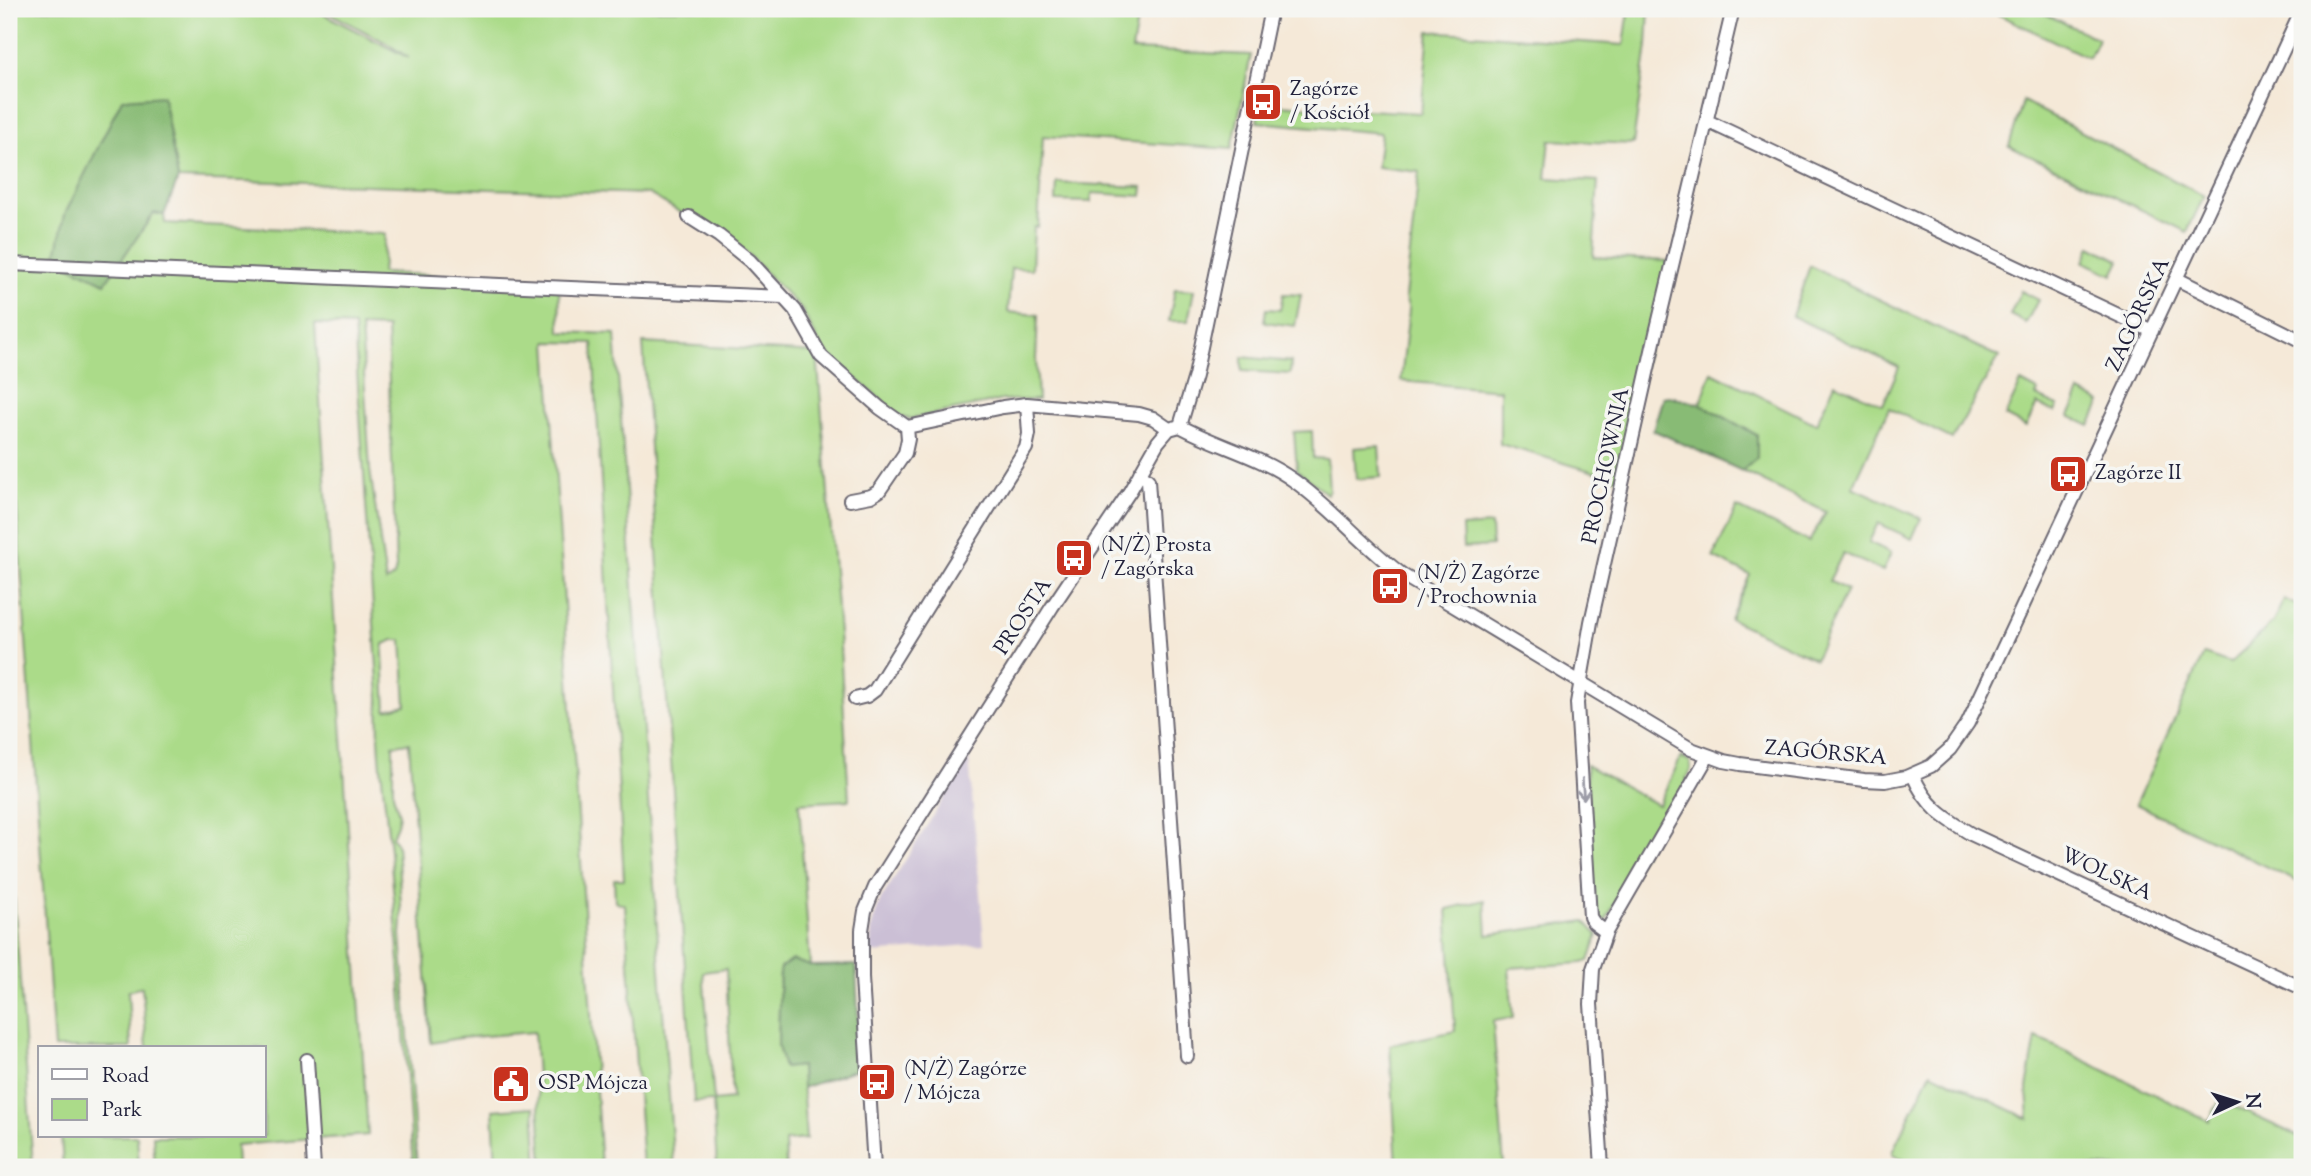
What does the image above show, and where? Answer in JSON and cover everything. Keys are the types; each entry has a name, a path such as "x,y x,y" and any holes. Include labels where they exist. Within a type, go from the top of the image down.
{"street":[{"name":"PROSTA","path":"874,1167 862,978 862,930 865,911 875,887 1158,442 1175,427 1195,376 1271,9"},
{"name":"PROCHOWNIA","path":"1606,932 1590,917 1577,703 1591,622 1733,9"},
{"name":"ZAGÓRSKA","path":"907,427 1027,404 1139,414 1153,418 1245,453 1291,478 1322,503 1368,549 1404,576 1691,749 1740,764 1864,780 1885,780 1913,775 1931,766 1947,753 1968,723 2302,10"},
{"path":"1707,121 2152,331"},
{"path":"689,217 719,236 750,261 805,326 821,356 880,408 907,427 905,453 879,491 871,496 850,500"},
{"path":"9,264 783,297"},
{"path":"2177,279 2302,341"},
{"path":"855,699 867,696 875,690 1026,448 1029,435 1027,404"},
{"path":"1140,473 1148,480 1187,1056"},
{"path":"1602,1167 1591,1004 1593,969 1606,932 1708,756"},
{"name":"WOLSKA","path":"1913,775 1921,791 1940,815 1971,834 2302,988"},
{"path":"307,1060 314,1167"}],"shaded area":[{"path":"969,758 984,944 870,953 872,925 880,901"}],"green space":[{"path":"9,9 314,9 409,58 385,42 322,9 1139,9 1132,50 1251,55 1232,149 1043,136 1038,227 1034,227 1032,269 1011,268 1008,312 1038,315 1038,400 1002,400 910,419 901,417 822,349 802,310 744,250 649,194 178,179 163,97 55,258 105,283 154,213 164,215 165,223 385,234 382,273 559,280 560,332 615,334 674,1167 643,1167 625,905 615,901 614,879 624,879 593,343 547,342 601,1167 543,1167 534,1032 431,1043 409,743 393,745 393,794 399,814 392,837 397,844 402,921 417,1167 413,1167 394,901 380,760 379,698 354,326 315,324 368,1135 236,1145 237,1167 155,1167 153,1138 266,1138 266,1046 147,1046 142,987 128,991 131,1046 54,1046 9,393","holes":["361,327 387,328 396,568 394,576 386,582 370,470","402,640 406,705 386,710 384,644"]},
{"path":"1629,9 1649,9 1647,46 1633,144 1550,140 1546,178 1598,181 1593,257 1668,261 1618,479 1500,444 1500,390 1401,381 1409,309 1405,297 1419,172 1377,167 1381,133 1257,122 1260,104 1421,113 1429,31 1624,45"},
{"path":"1987,9 2035,9 2098,39 2089,58"},
{"path":"163,96 178,179 164,215 154,213 105,283 55,259 65,214 122,99"},
{"path":"2023,101 2204,196 2187,232 2009,146"},
{"path":"1057,183 1143,187 1142,196 1092,193 1091,202 1056,201"},
{"path":"2091,246 2120,261 2113,275 2084,262"},
{"path":"1810,266 1999,357 1952,439 1889,408 1853,487 1921,518 1912,539 1878,523 1869,542 1891,553 1883,571 1843,553 1829,581 1847,590 1815,659 1730,619 1750,575 1713,557 1737,507 1809,542 1826,512 1742,471 1757,458 1757,435 1700,404 1712,372 1816,424 1835,383 1883,405 1899,367 1792,316"},
{"path":"1175,289 1194,290 1188,321 1169,321"},
{"path":"2021,291 2038,300 2026,323 2010,315"},
{"path":"1283,294 1301,295 1295,326 1264,322 1266,309 1280,310"},
{"path":"643,343 817,353 840,646 849,800 799,803 810,966 792,960 780,968 778,1046 784,1068 801,1066 806,1139 785,1141 786,1167 717,1167 713,1101 694,1102","holes":["726,969 732,1099 714,1101 703,972"]},
{"path":"1242,357 1291,362 1290,374 1242,371"},
{"path":"2021,382 2038,391 2036,396 2058,406 2055,412 2037,404 2026,427 2005,416"},
{"path":"2080,392 2101,402 2090,426 2069,416"},
{"path":"1663,397 1700,404 1757,435 1757,458 1742,471 1653,430"},
{"path":"1312,431 1313,458 1327,459 1327,494 1297,470 1294,432"},
{"path":"1379,446 1381,477 1356,479 1354,448"},
{"path":"1491,525 1492,546 1463,548 1462,527"},
{"path":"2284,599 2302,608 2302,884 2136,804 2204,654 2230,663 2273,622"},
{"path":"1681,757 1690,761 1691,769 1686,778 1688,780 1606,920 1601,922 1595,919 1586,765 1658,805"},
{"path":"9,825 33,1167 9,1167"},
{"path":"1485,900 1487,935 1585,921 1598,935 1589,961 1509,968 1513,1018 1493,1021 1504,1167 1397,1167 1390,1045 1455,1031 1447,909"},
{"path":"792,960 810,966 856,965 860,1068 802,1088 801,1066 784,1068 778,1046 780,968"},
{"path":"2036,1037 2209,1121 2220,1100 2302,1138 2302,1167 1918,1167 1893,1155 1892,1152 1931,1072 2029,1119 2027,1088"},
{"path":"534,1107 538,1167 496,1167 493,1110"},
{"path":"61,1138 137,1138 139,1167 63,1167"}],"place":[{"name":"Zagórze / Kościół","path":"1263,102"},
{"name":"Zagórze II","path":"2068,474"},
{"name":"(N/Ż) Prosta / Zagórska","path":"1074,558"},
{"name":"(N/Ż) Zagórze / Prochownia","path":"1390,586"},
{"name":"(N/Ż) Zagórze / Mójcza","path":"877,1082"},
{"name":"OSP Mójcza","path":"511,1084"}]}
